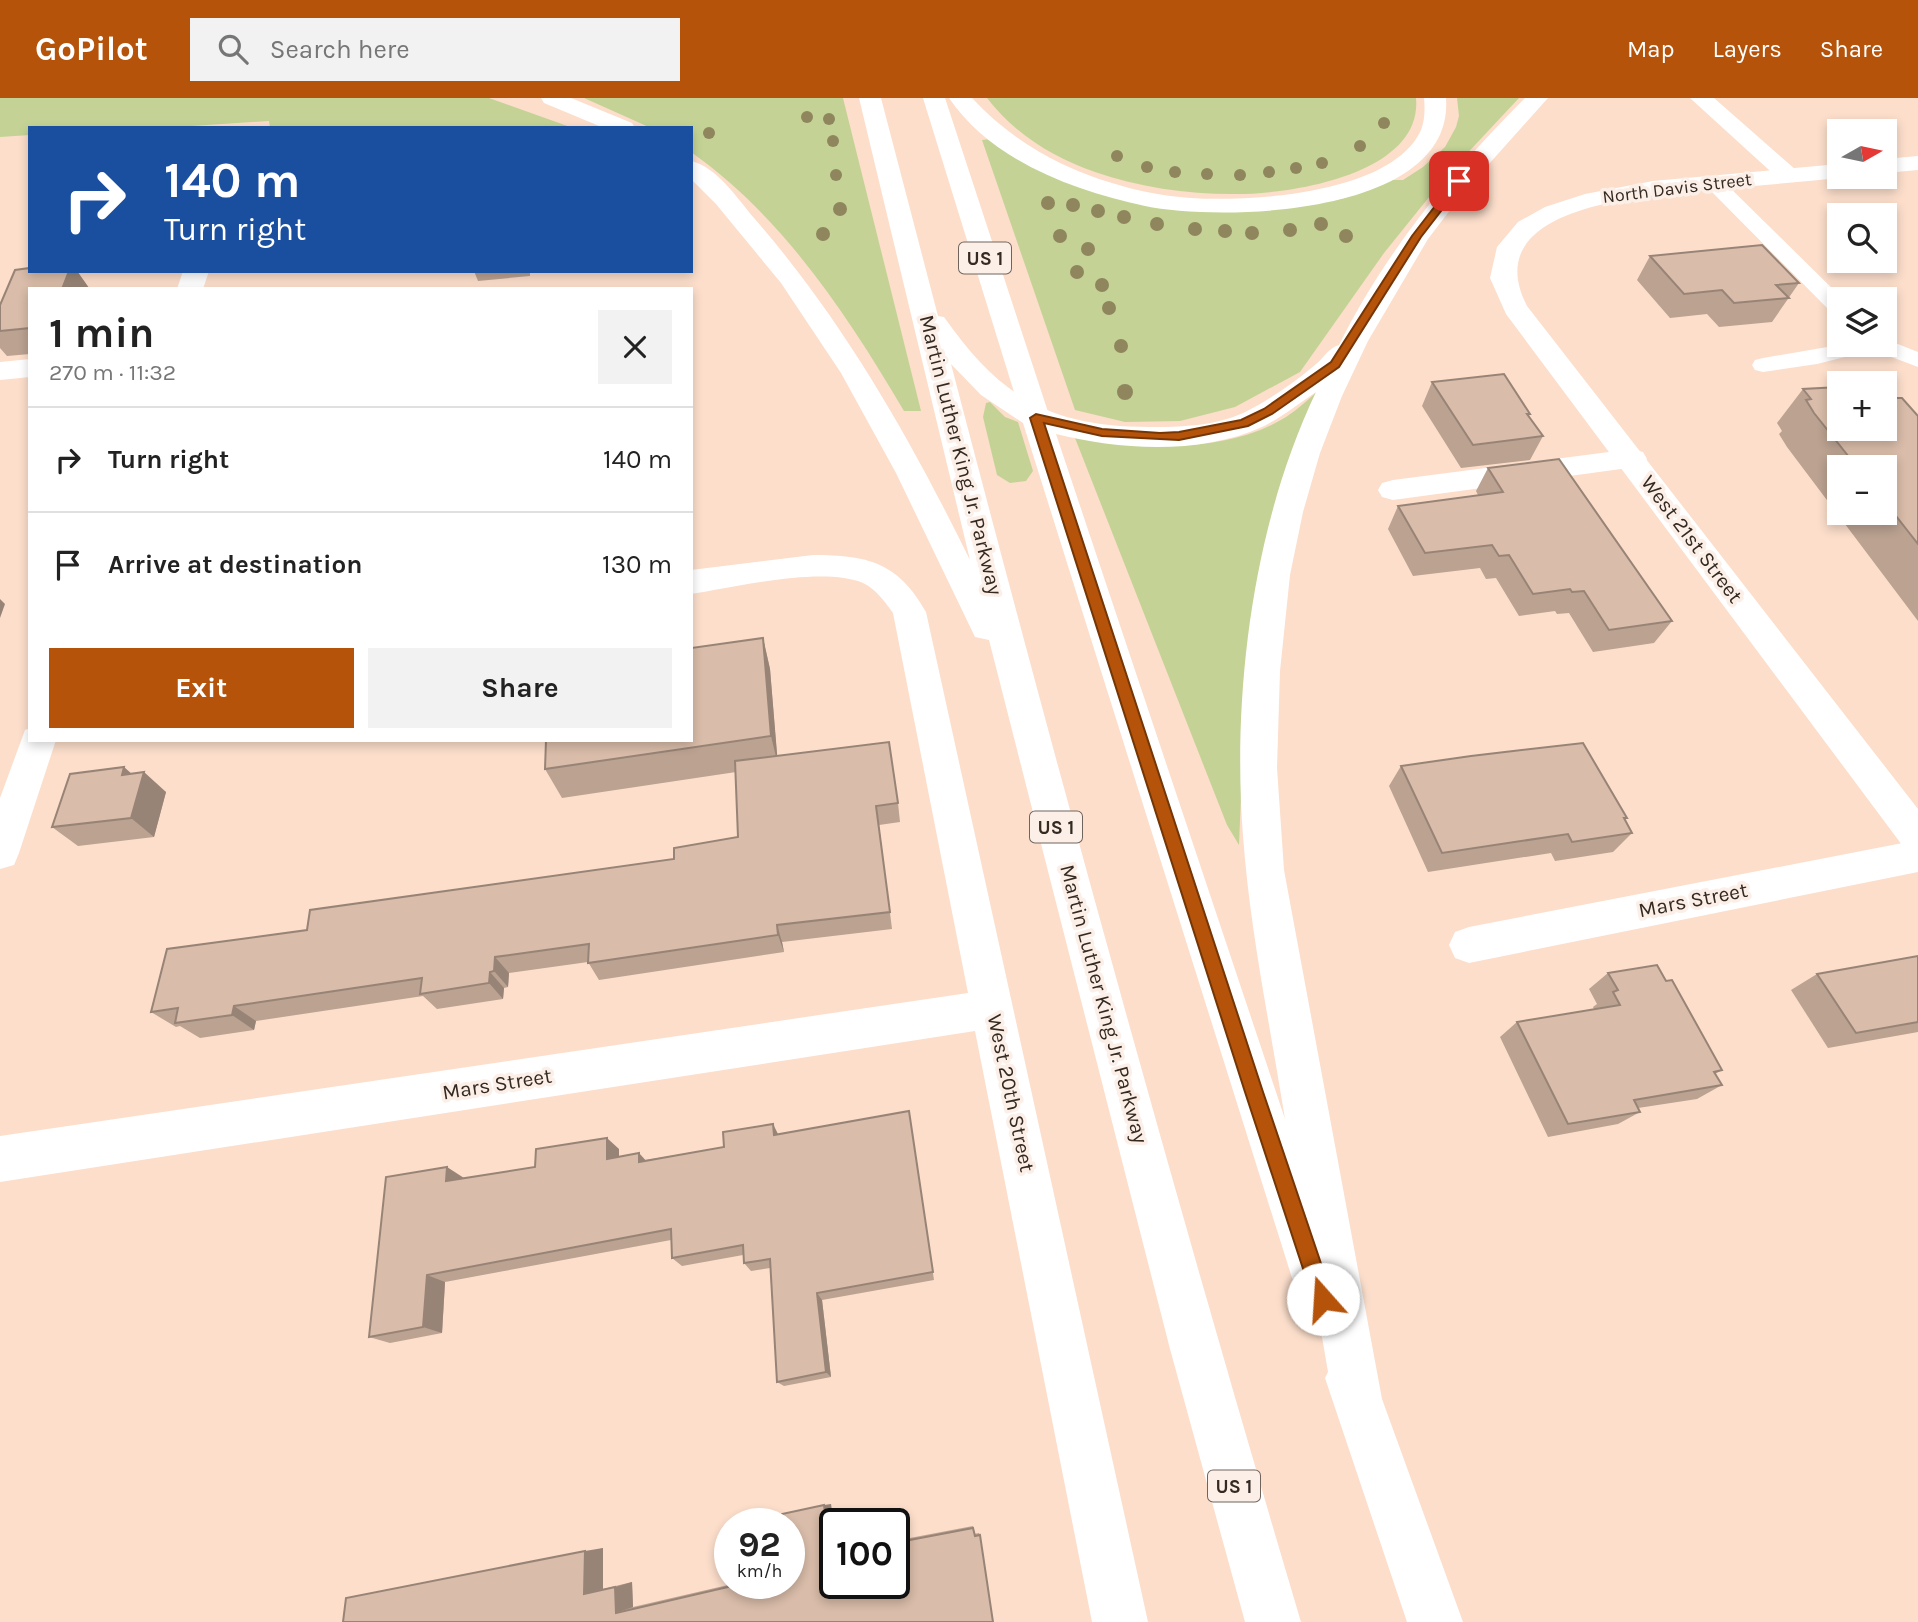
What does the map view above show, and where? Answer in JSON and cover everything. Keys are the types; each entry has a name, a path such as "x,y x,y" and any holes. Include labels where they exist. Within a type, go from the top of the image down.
{"main road":[{"path":"552,98 619,126"},
{"name":"Martin Luther King Jr. Parkway","path":"870,98 1023,706 1195,1349 1273,1622"},
{"name":"US 1","path":"934,98 1254,1092 1435,1622"},
{"path":"960,98 1016,148 1043,165 1076,179 1147,198 1188,205 1228,206 1307,199 1382,176 1400,166 1431,134 1436,116 1435,98"},
{"path":"923,303 943,337 985,384 1005,400 1036,418 1073,428 1141,437 1179,436 1244,423 1268,411 1335,364 1417,236 1472,164 1537,98"},
{"path":"1701,98 1788,175"},
{"path":"1897,165 1918,163"},
{"path":"693,170 720,194 789,275 850,362 921,488 1023,706"},
{"name":"North Davis Street","path":"1522,232 1551,212 1574,203 1623,192 1827,172"},
{"name":"West 21st Street","path":"1522,232 1507,256 1503,271 1505,287 1515,307 1918,838"},
{"path":"1358,1403 1276,946 1264,853 1259,770 1263,676 1271,590 1288,511 1324,408 1369,312"},
{"path":"0,371 28,368"},
{"path":"1394,490 1632,459"},
{"name":"West 20th Street","path":"693,582 832,565 856,568 877,576 896,591 909,612 1120,1622"},
{"path":"0,853 37,742"},
{"name":"Mars Street","path":"1469,945 1918,856"},
{"name":"Mars Street","path":"0,1159 993,1009"}],"lane":[{"path":"1713,182 1827,295"},
{"path":"1897,351 1918,360"},
{"path":"1763,365 1827,354"}],"green space":[{"path":"0,98 489,98 567,126 270,126 269,121 192,126 28,126 28,135 0,137"},
{"path":"584,98 843,98 921,411 904,411 836,304 784,237 724,178 693,154 693,126 647,126"},
{"path":"987,98 1416,98 1412,124 1398,146 1375,162 1347,175 1316,184 1285,190 1232,194 1197,193 1145,186 1079,166 1035,143 1010,123"},
{"path":"1457,98 1519,98 1446,176 1384,253 1300,372 1235,407 1180,421 1125,422 1075,410 982,140 991,139 1118,197 1305,206 1345,198 1392,180 1403,180 1423,167 1445,147 1456,127 1459,116"},
{"path":"1320,389 1241,796 1239,845 1227,825 1075,438 1128,444 1183,445 1236,438 1286,417"},
{"path":"990,402 1005,417 1018,422 1033,471 1026,481 1010,483 997,475 983,417 986,403"}],"building":[{"path":"1762,245 1799,283 1776,285 1789,298 1734,303 1722,290 1684,294 1650,256"},
{"path":"28,268 28,273 68,273 63,287 28,287 28,328 0,331 0,305 15,270"},
{"path":"1504,374 1543,436 1473,445 1432,382"},
{"path":"1827,388 1827,429 1806,400 1811,399 1803,389"},
{"path":"1897,398 1902,398 1918,416 1918,544 1897,517 1897,455 1847,455 1836,441 1897,441"},
{"path":"1559,459 1672,621 1609,630 1584,591 1572,592 1570,589 1533,594 1509,555 1499,556 1492,545 1425,553 1398,506 1503,492 1488,468"},
{"path":"763,638 771,736 545,769 546,742 693,742 693,648"},
{"path":"889,742 898,803 876,806 890,912 777,925 778,935 588,963 589,944 495,957 494,971 490,972 489,983 420,994 422,978 234,1006 232,1015 175,1023 178,1008 151,1012 167,949 307,930 310,910 674,859 674,848 738,837 735,761"},
{"path":"1583,743 1627,818 1624,818 1632,833 1572,842 1568,834 1442,853 1401,766 1471,756"},
{"path":"124,767 122,775 144,772 131,818 52,827 70,774"},
{"path":"1918,956 1918,1022 1856,1033 1817,974"},
{"path":"1657,965 1666,981 1672,980 1722,1070 1714,1072 1722,1085 1634,1100 1640,1112 1568,1124 1517,1022 1620,1005 1613,992 1618,990 1608,973"},
{"path":"909,1111 933,1272 817,1293 826,1372 777,1382 770,1259 744,1263 743,1245 672,1258 671,1229 427,1275 423,1327 369,1337 386,1177 447,1167 446,1181 535,1167 536,1149 607,1138 607,1159 639,1153 639,1162 724,1147 723,1132 773,1124 774,1135"},
{"path":"824,1505 824,1508 819,1508 819,1599 910,1599 910,1540 973,1528 975,1536 980,1535 993,1622 343,1622 346,1598 585,1551 584,1594 615,1587 616,1613 714,1590 714,1599 805,1599 805,1509"}],"route":[{"path":"1323,1299 1036,418 1073,428 1141,437 1179,436 1244,423 1268,411 1335,364 1417,236 1459,181"}]}
